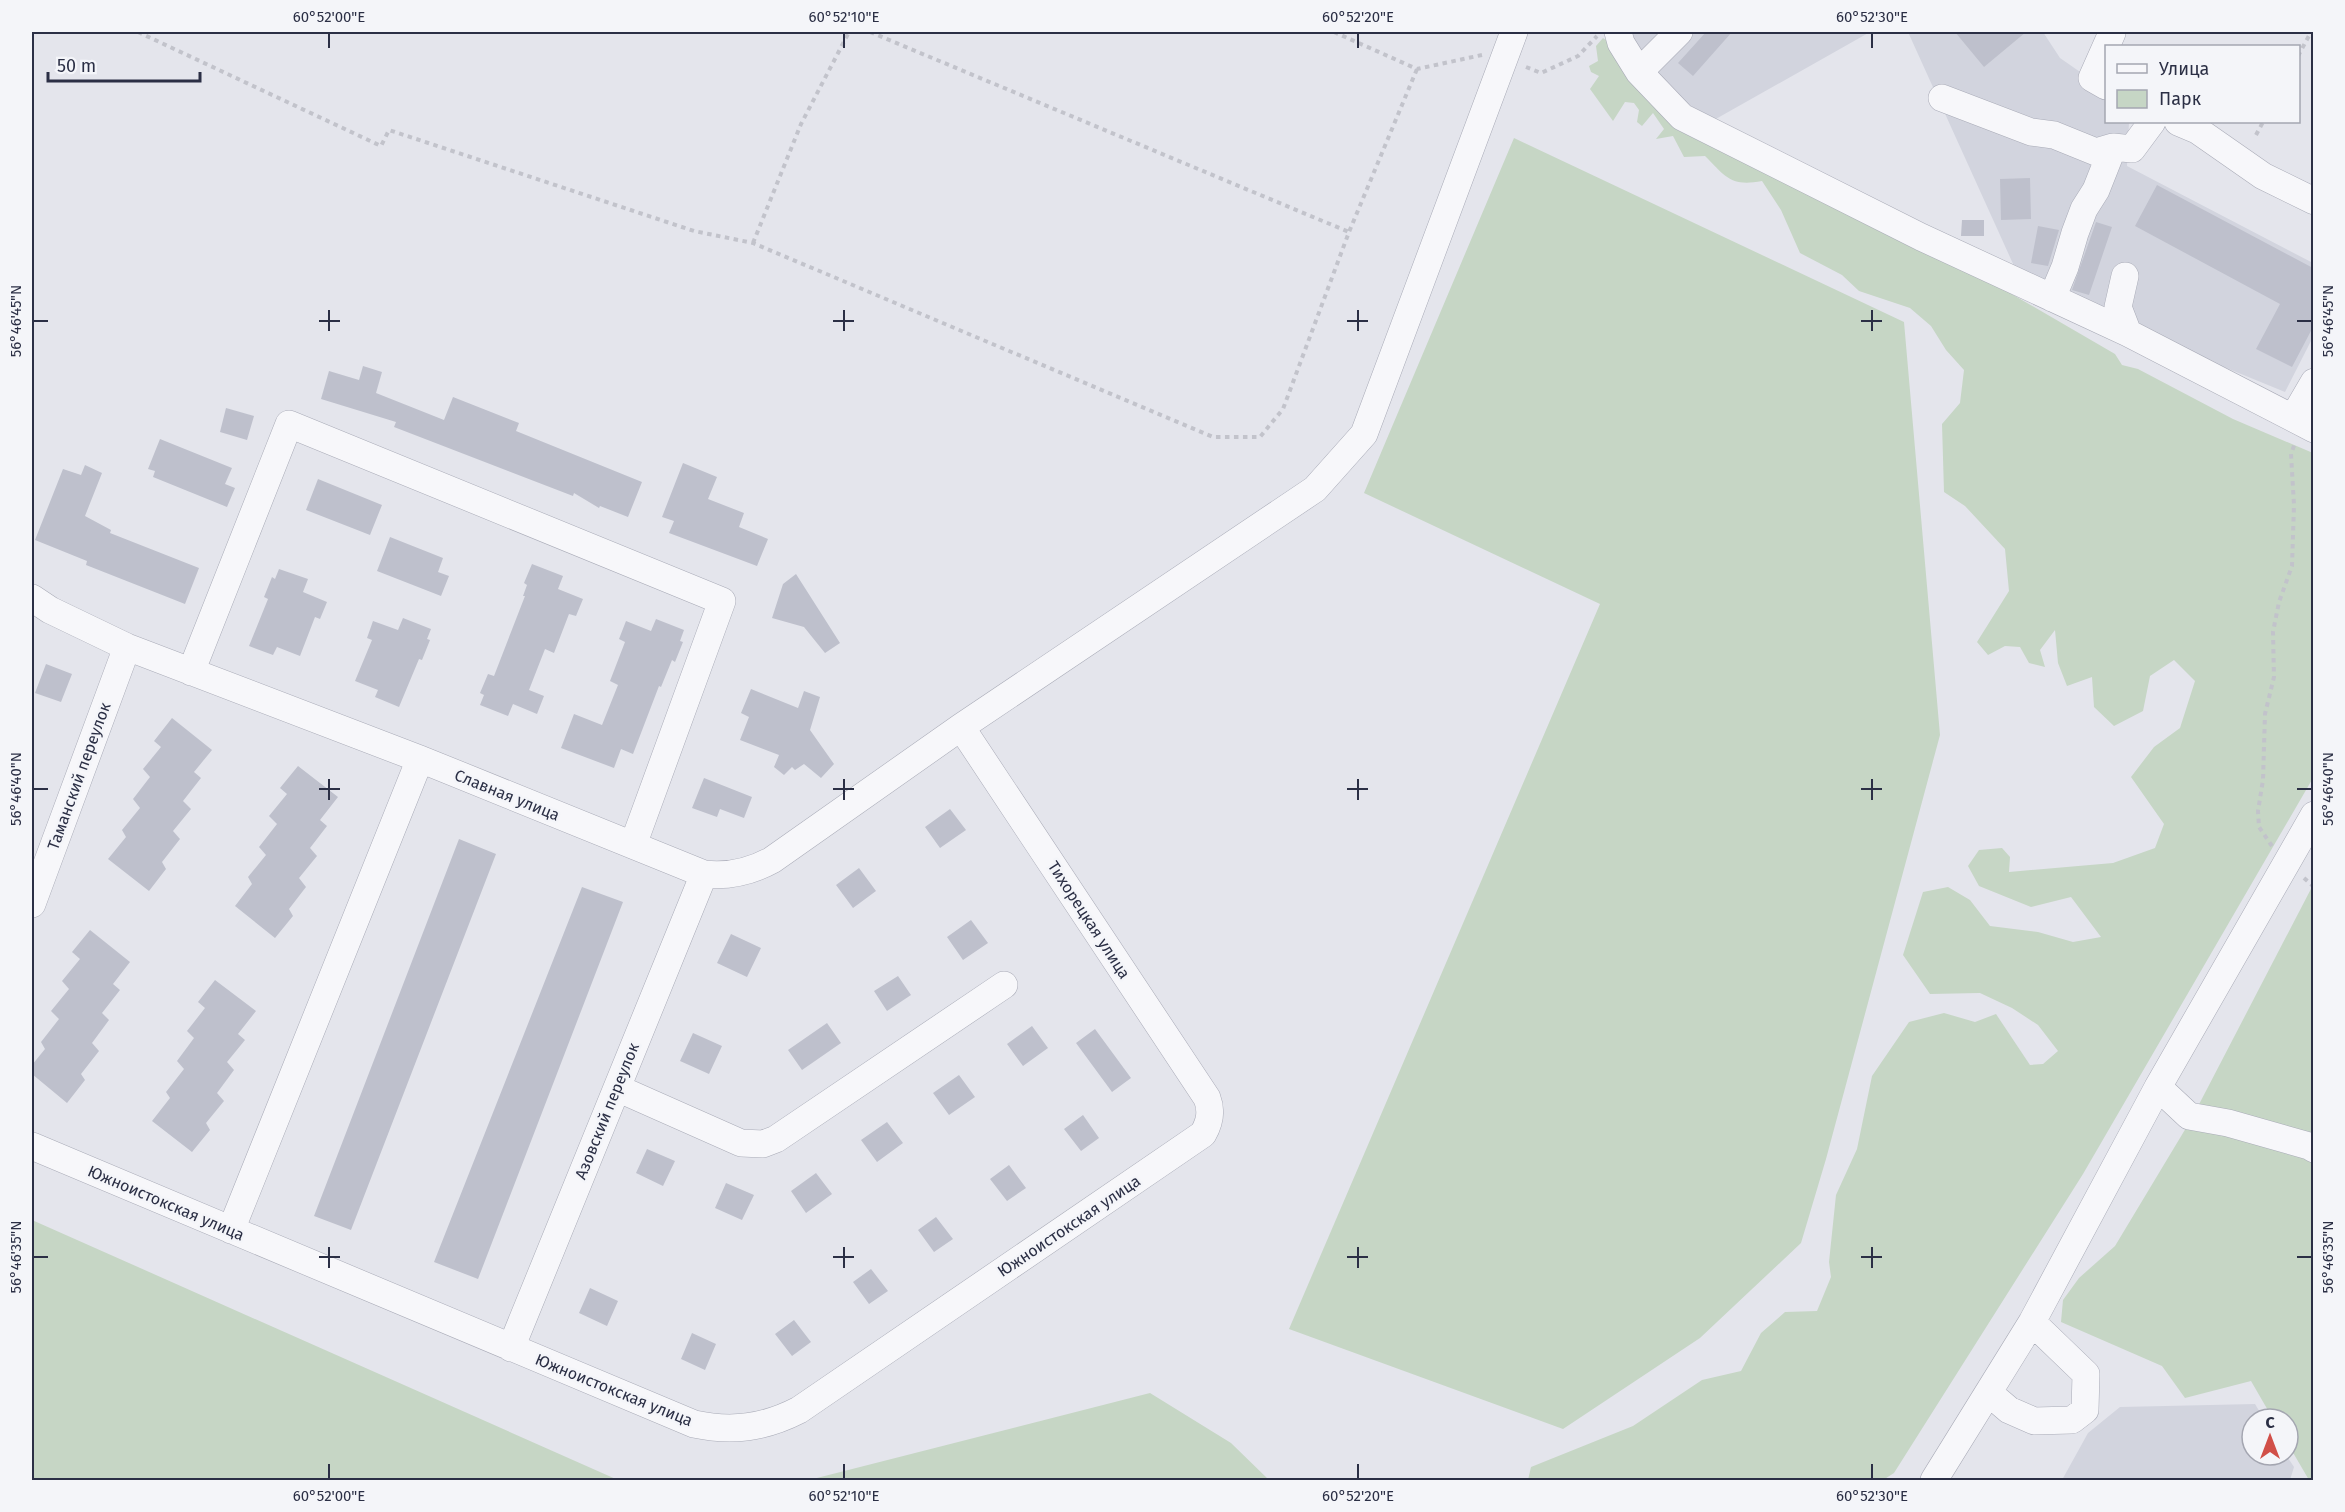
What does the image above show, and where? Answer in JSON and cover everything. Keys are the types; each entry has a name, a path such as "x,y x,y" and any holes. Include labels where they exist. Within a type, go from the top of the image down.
{"street":[{"name":"Славная улица","path":"32,598 50,610 127,647 420,759 704,874 731,875 745,872 772,860 961,727 1315,489 1364,435 1514,32"},
{"path":"1618,32 1621,44 1639,72 1682,117 1921,237 2128,333 2303,423 2313,382"},
{"path":"1639,72 1679,32"},
{"path":"2107,45 2112,33"},
{"path":"2105,49 2092,78 2105,85"},
{"path":"1942,98 2031,132 2054,135 2096,152 2113,147 2132,149 2151,123"},
{"path":"2180,123 2197,130 2263,176 2313,201"},
{"path":"2052,298 2084,209 2096,190 2113,147"},
{"path":"2125,276 2118,307 2128,333"},
{"path":"191,672 289,424 722,601 633,845"},
{"name":"Таманский переулок","path":"32,902 127,647"},
{"name":"Тихорецкая улица","path":"961,727 1207,1098 1210,1116"},
{"path":"231,1230 420,759"},
{"path":"1932,1477 1989,1393 2031,1322 2158,1087 2313,815"},
{"name":"Азовский переулок","path":"511,1348 704,874"},
{"path":"617,1088 741,1143 763,1144 776,1139 1004,985"},
{"path":"2158,1087 2189,1116 2228,1123 2313,1149"},
{"name":"Южноистокская улица","path":"32,1146 694,1424 738,1429 761,1426 800,1410 1203,1134 1210,1116"},
{"path":"1989,1393 2009,1410 2034,1421 2072,1420 2085,1410 2086,1374 2031,1322"}],"path":[{"path":"138,32 381,146 389,130 694,231 753,243 1213,437 1260,436 1283,409 1349,232 1418,69"},
{"path":"753,243 801,124 849,32"},
{"path":"870,32 1349,232"},
{"path":"1334,32 1418,69 1494,52 1540,74 1578,56 1601,32"},
{"path":"2300,53 2312,32"},
{"path":"2256,135 2262,123"},
{"path":"2273,850 2271,843 2259,827 2258,811 2263,780 2265,714 2274,676 2273,632 2279,602 2292,566 2294,505 2291,454 2303,423"}],"shaded area":[{"path":"1622,32 1870,32 1714,120 1657,85"},
{"path":"1908,32 2043,32 2060,58 2105,89 2105,123 2129,123 2127,166 2313,263 2313,337 2285,392 2158,340 2019,277"},
{"path":"2255,1404 2257,1407 2240,1407 2240,1467 2294,1467 2290,1480 2062,1480 2088,1433 2120,1407"}],"green space":[{"path":"1603,38 1613,45 1634,75 2115,354 2122,365 2138,369 2233,419 2313,453 2313,778 2083,1174 1894,1473 1883,1480 1528,1480 1531,1467 1633,1426 1702,1380 1741,1371 1761,1333 1785,1312 1817,1311 1831,1277 1829,1262 1836,1195 1857,1149 1872,1076 1909,1022 1944,1013 1975,1022 1996,1014 2030,1065 2043,1064 2058,1051 2038,1025 2012,1008 1980,993 1930,994 1903,955 1923,892 1948,887 1970,900 1990,926 2038,932 2073,942 2101,937 2071,897 2031,907 1979,886 1968,866 1979,850 2002,848 2010,857 2009,872 2113,863 2155,848 2164,824 2131,777 2154,747 2180,728 2195,681 2174,660 2150,676 2143,711 2114,726 2094,707 2092,677 2067,686 2058,663 2055,630 2040,650 2045,667 2029,663 2020,647 2005,646 1988,655 1977,642 2009,591 2005,549 1965,506 1944,492 1942,424 1960,403 1964,370 1946,350 1931,326 1910,308 1859,291 1842,275 1800,253 1781,210 1762,181 1743,183 1736,181 1724,175 1705,156 1684,157 1673,136 1656,139 1664,129 1653,113 1642,126 1637,122 1639,110 1634,103 1625,102 1613,121 1590,89 1599,76 1591,72 1589,66 1598,61 1596,46"},
{"path":"1514,138 1904,322 1940,735 1826,1159 1801,1243 1700,1338 1563,1429 1289,1329 1600,604 1364,493"},
{"path":"2313,885 2313,1144 2194,1114"},
{"path":"2189,1123 2313,1156 2313,1480 2309,1480 2300,1465 2300,1407 2266,1407 2251,1381 2185,1398 2162,1366 2061,1322 2063,1300 2079,1278 2115,1246"},
{"path":"32,1220 618,1480 32,1480"},
{"path":"1150,1393 1231,1443 1269,1480 809,1480"}],"building":[{"path":"1706,32 1732,32 1693,76 1678,63"},
{"path":"1955,32 2026,32 1984,67"},
{"path":"2030,178 2031,219 2001,220 2000,179"},
{"path":"2157,185 2313,268 2313,327 2292,367 2256,349 2280,304 2135,226"},
{"path":"1962,220 1984,220 1984,236 1961,236"},
{"path":"2096,222 2112,227 2089,295 2072,290"},
{"path":"2038,226 2059,230 2048,266 2031,263"},
{"path":"363,366 382,372 376,393 444,420 453,397 519,423 516,431 642,482 628,517 600,506 599,508 574,493 573,496 394,427 396,422 321,399 329,371 359,380"},
{"path":"226,408 254,416 247,440 220,432"},
{"path":"160,439 232,468 225,484 235,488 227,507 153,477 155,471 148,469"},
{"path":"683,463 717,477 708,499 744,513 739,527 768,539 757,566 669,533 674,521 662,517"},
{"path":"85,465 102,473 85,516 111,530 110,533 199,568 185,604 86,565 87,561 35,540 63,469 81,475"},
{"path":"318,479 382,505 370,535 306,510"},
{"path":"390,537 443,558 438,572 449,576 441,596 377,571"},
{"path":"532,564 563,576 558,589 583,599 576,616 569,614 554,653 545,649 529,690 544,696 537,714 513,704 508,716 480,705 484,695 480,693 488,674 494,676 525,596 523,596 527,585 524,583"},
{"path":"279,569 308,579 303,592 327,602 320,619 315,617 300,656 277,647 273,655 249,646 268,599 264,597 272,577 275,579"},
{"path":"796,574 840,643 825,653 804,627 772,618 783,584"},
{"path":"403,618 431,629 427,639 430,640 422,660 419,659 399,707 375,697 378,690 355,681 372,640 367,638 373,621 398,630"},
{"path":"656,619 684,630 680,641 683,642 675,662 672,660 661,687 659,686 633,754 621,749 614,768 561,748 574,714 602,725 618,685 610,681 625,642 619,639 626,621 651,631"},
{"path":"46,664 72,674 61,702 35,693"},
{"path":"751,689 798,708 804,691 820,697 810,730 834,764 821,778 804,764 795,770 792,767 784,775 774,767 779,755 740,740 749,717 741,713"},
{"path":"172,718 212,750 194,772 201,778 183,801 191,809 173,831 180,839 162,862 166,869 149,891 108,859 126,837 122,830 140,808 133,799 150,777 143,769 161,747 154,741"},
{"path":"298,766 338,797 320,820 327,826 310,848 317,856 299,878 306,887 289,909 293,916 275,938 235,906 252,884 248,877 266,855 259,847 277,824 269,816 287,794 280,788"},
{"path":"704,778 752,797 744,818 720,809 717,817 692,808"},
{"path":"950,809 966,830 940,848 925,827"},
{"path":"459,839 496,854 351,1230 314,1216"},
{"path":"859,868 876,891 853,908 836,885"},
{"path":"582,887 623,902 478,1279 434,1262"},
{"path":"971,920 988,943 963,960 947,937"},
{"path":"90,930 130,962 113,984 120,990 102,1013 109,1020 92,1043 99,1051 81,1074 85,1080 67,1103 32,1074 32,1065 45,1049 41,1042 59,1019 51,1011 69,989 62,981 80,959 72,952"},
{"path":"731,934 761,948 747,977 717,963"},
{"path":"898,976 911,995 887,1011 874,991"},
{"path":"215,980 256,1011 238,1034 245,1040 227,1062 234,1070 217,1093 224,1101 206,1123 210,1130 192,1152 152,1121 170,1098 166,1092 184,1069 177,1061 194,1038 187,1031 205,1008 198,1002"},
{"path":"827,1023 841,1043 802,1070 788,1050"},
{"path":"1032,1026 1048,1048 1023,1066 1007,1044"},
{"path":"1095,1029 1131,1078 1112,1092 1076,1043"},
{"path":"693,1033 722,1046 709,1074 680,1061"},
{"path":"959,1075 975,1097 949,1115 933,1093"},
{"path":"1083,1115 1099,1138 1081,1151 1064,1129"},
{"path":"887,1122 903,1143 877,1162 861,1140"},
{"path":"647,1149 675,1161 663,1186 636,1173"},
{"path":"1009,1165 1026,1188 1007,1201 990,1179"},
{"path":"816,1173 832,1194 806,1213 791,1191"},
{"path":"726,1183 754,1195 742,1220 715,1208"},
{"path":"936,1217 953,1239 934,1252 918,1230"},
{"path":"871,1269 888,1291 869,1304 853,1282"},
{"path":"590,1288 618,1301 607,1326 579,1313"},
{"path":"794,1320 811,1342 792,1356 775,1334"},
{"path":"692,1333 716,1344 705,1370 681,1359"}]}
